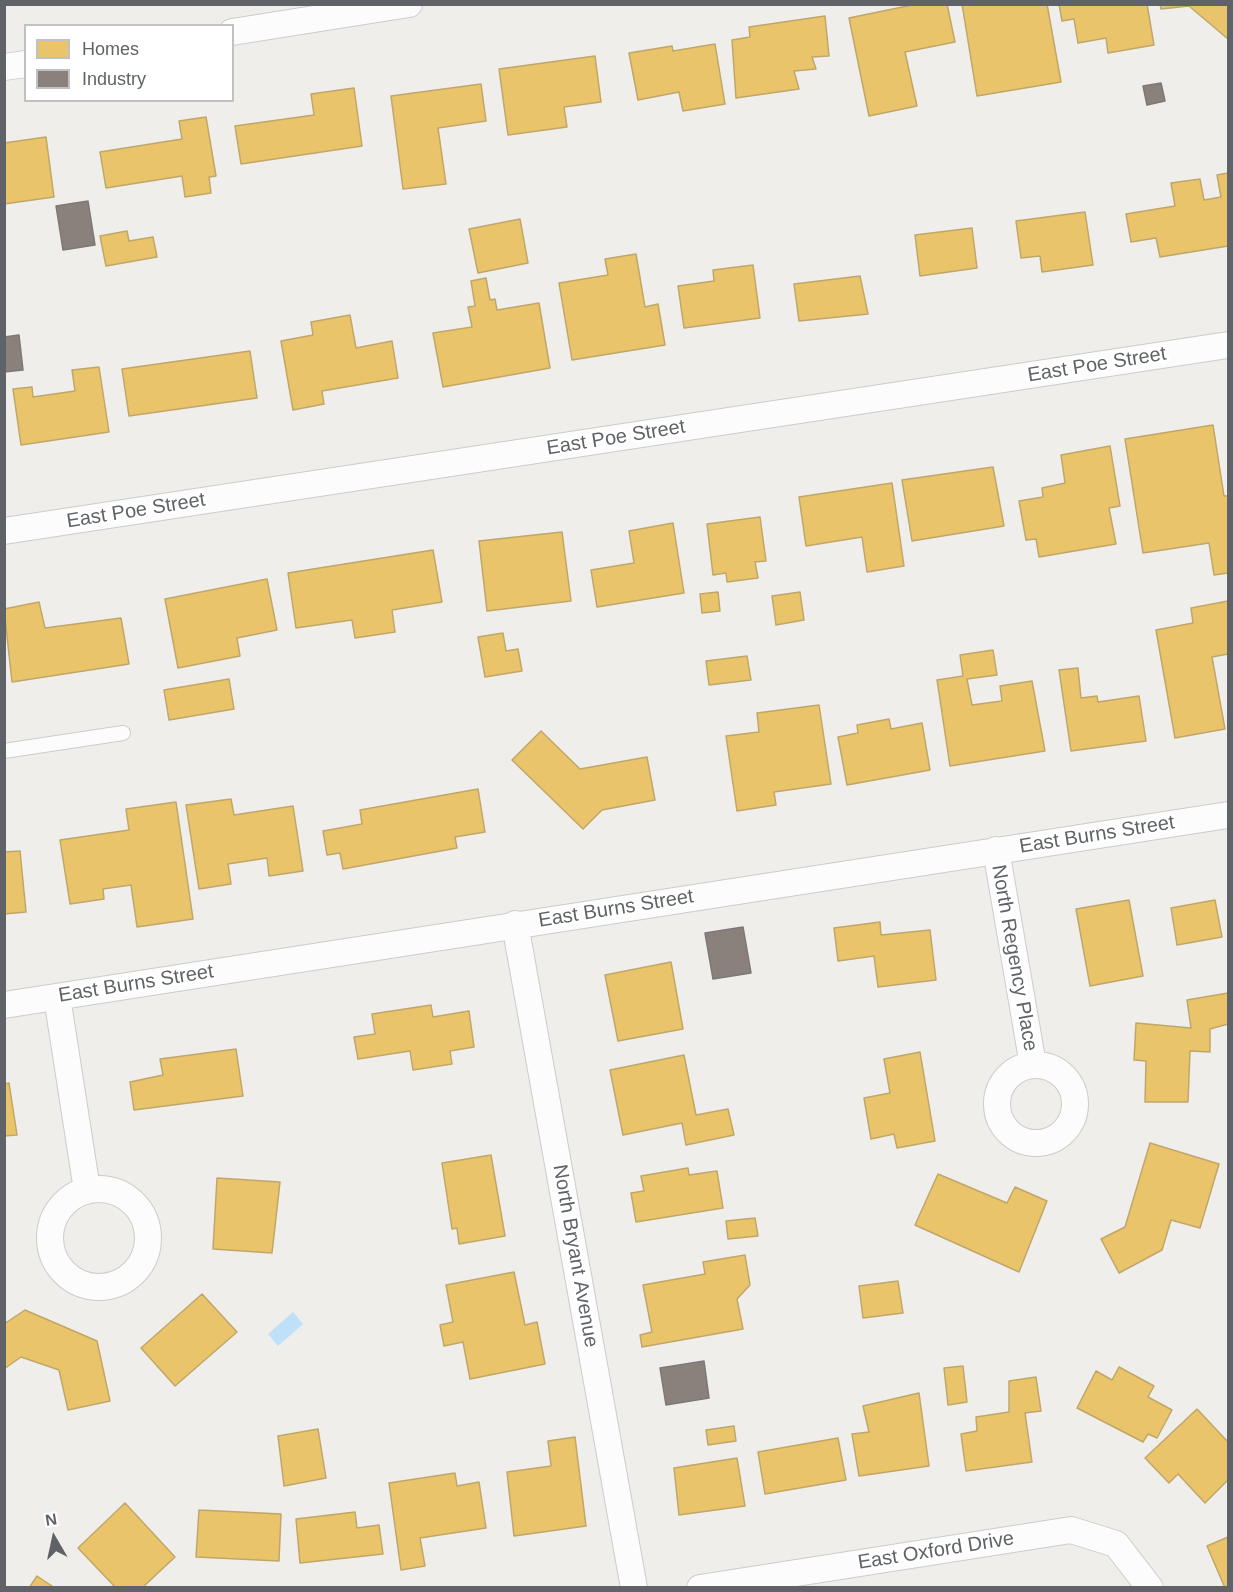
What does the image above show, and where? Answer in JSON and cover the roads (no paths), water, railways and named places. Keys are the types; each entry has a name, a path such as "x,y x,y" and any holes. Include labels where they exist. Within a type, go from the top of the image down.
{"street":[{"path":"234,32 410,4"},
{"path":"4,67 24,64"},
{"name":"East Poe Street","path":"4,531 1228,345"},
{"name":"East Burns Street","path":"4,1005 1228,815"},
{"name":"North Regency Place","path":"996,850 1033,1065"},
{"name":"North Bryant Avenue","path":"515,924 634,1587"},
{"path":"57,997 87,1191"},
{"name":"East Oxford Drive","path":"700,1587 1071,1530 1116,1544 1150,1587"}],"lane":[{"path":"4,751 123,733"}],"water":[{"path":"293,1312 303,1324 278,1346 268,1334"}]}
